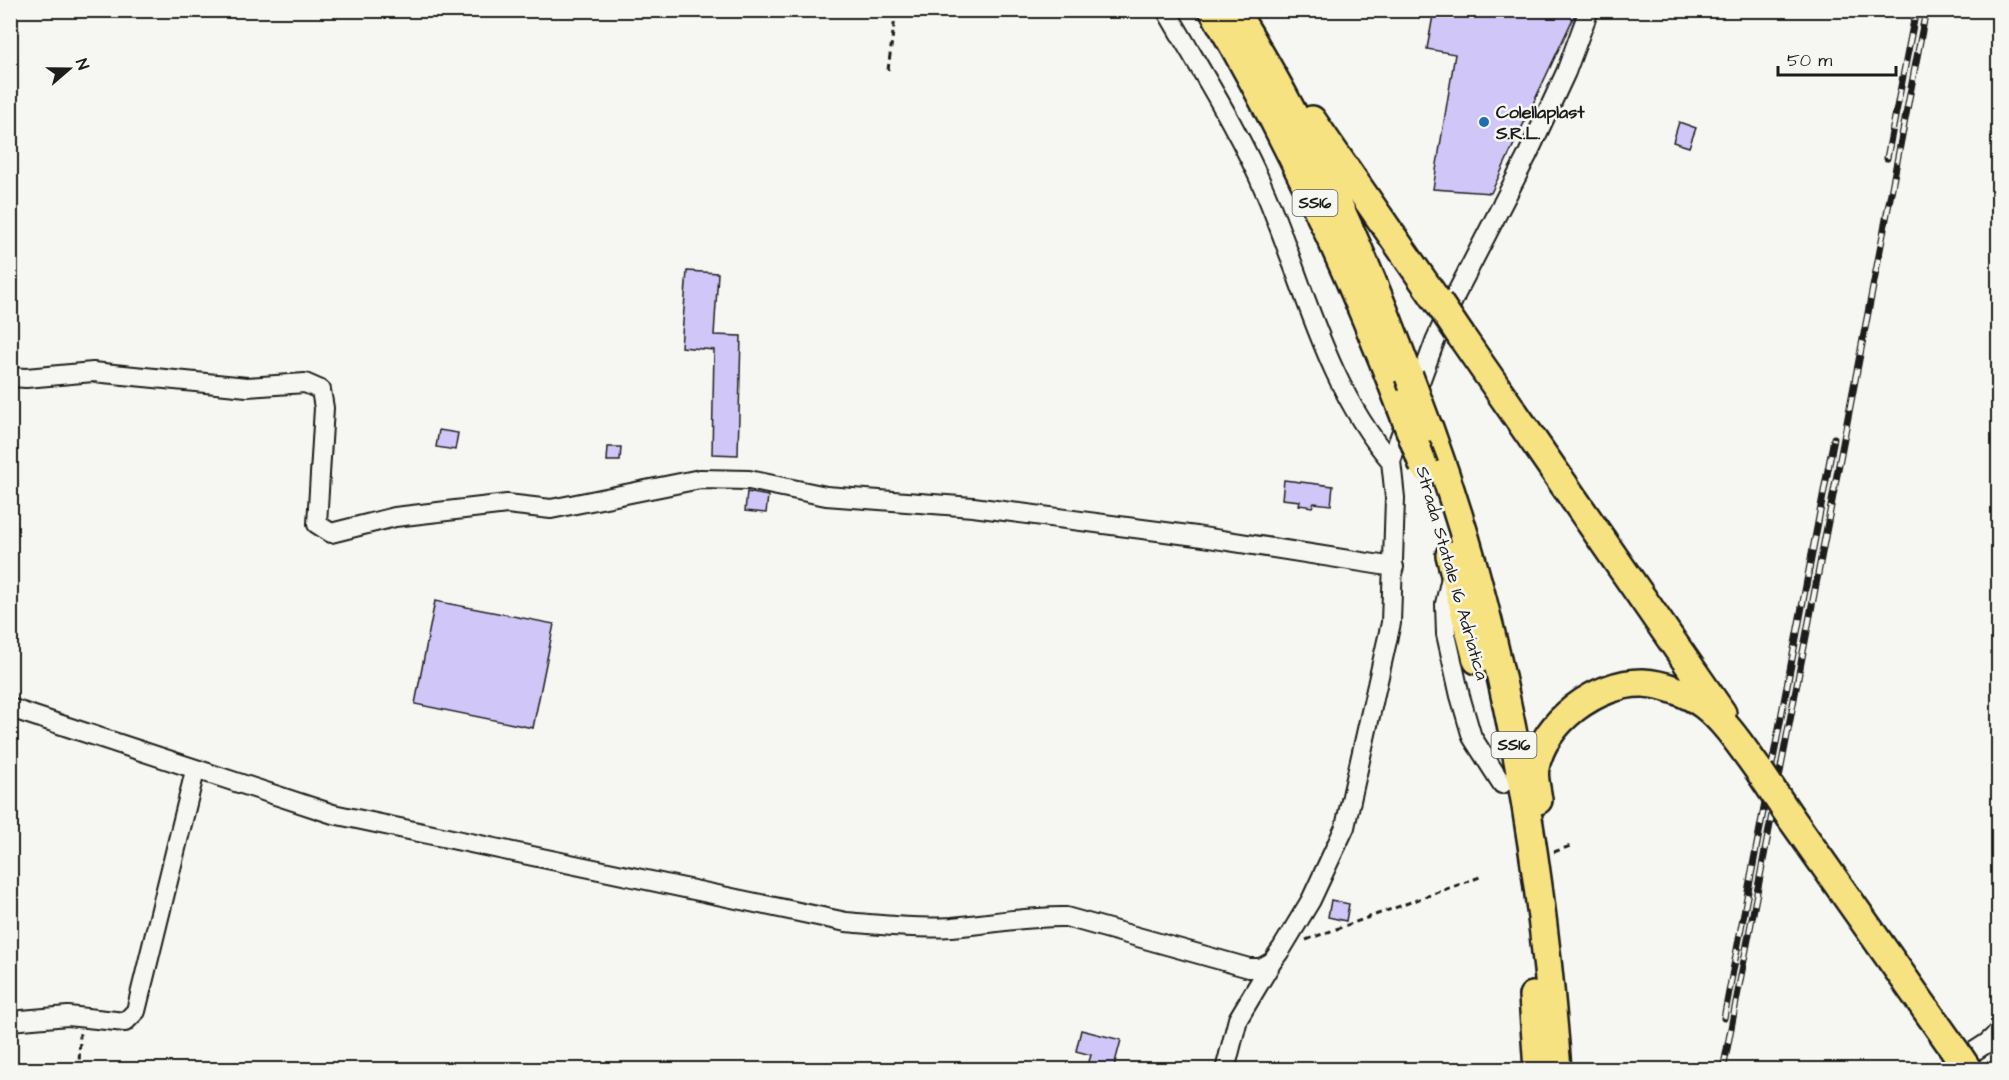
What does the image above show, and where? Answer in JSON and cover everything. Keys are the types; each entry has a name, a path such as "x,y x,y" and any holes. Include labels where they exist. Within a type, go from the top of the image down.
{"highway":[{"name":"Strada Statale 16 Adriatica","path":"1213,10 1275,122 1327,228 1424,467 1453,566 1489,708 1519,873 1532,984 1538,1070"},
{"name":"Strada Statale 16 Adriatica","path":"1237,14 1286,101 1340,208 1409,376 1466,542 1510,721 1539,892 1550,978 1557,1070"},
{"path":"1237,14 1447,298 1461,336 1645,598 1956,1064"},
{"path":"1557,1070 1563,982 1534,769 1548,736 1573,710 1604,690 1643,683 1676,691 1703,704 1723,724 1760,772"}],"street":[{"path":"1166,10 1248,152 1325,349 1367,430 1391,461"},
{"path":"1225,1070 1238,1019 1311,900 1346,827 1382,674 1391,623 1395,498 1391,461 1435,341 1447,298 1527,156 1566,72 1589,10"},
{"path":"10,377 26,378 93,372 248,387 305,383 321,390 324,408 316,524 331,532 395,517 507,504 551,509 700,479 749,480 826,496 973,507 1196,536 1394,567"},
{"path":"10,708 195,771 344,816 846,922 911,928 952,927 1039,916 1066,917 1249,968 1261,968 1277,955"},
{"path":"10,1021 80,1016 125,1022 136,1011 195,771"},
{"path":"1956,1064 1998,1033"}],"path":[{"path":"888,70 896,10"},
{"path":"1549,853 1573,845"},
{"path":"1277,955 1480,877"},
{"path":"79,1070 80,1016"}],"building":[{"name":"Colellaplast S.R.L.","path":"1434,10 1577,10 1491,193 1433,189 1455,54 1427,49"},
{"path":"1679,122 1696,128 1689,147 1673,142"},
{"path":"687,271 718,273 714,335 741,336 738,455 712,454 714,350 681,347"},
{"path":"439,430 458,433 455,450 436,447"},
{"path":"608,447 621,447 620,461 607,461"},
{"path":"1284,480 1333,486 1331,505 1314,503 1312,507 1299,505 1300,501 1282,499"},
{"path":"747,492 768,496 766,513 745,511"},
{"path":"435,601 554,624 533,728 415,704"},
{"path":"1331,900 1349,904 1346,921 1328,917"},
{"path":"1081,1030 1121,1040 1113,1070 1088,1065 1091,1055 1076,1051"}],"railway":[{"path":"1887,158 1916,10"},
{"path":"1723,1070 1926,10"},
{"path":"1724,1018 1834,438"}],"place":[{"name":"Colellaplast S.R.L.","path":"1484,122"}]}
